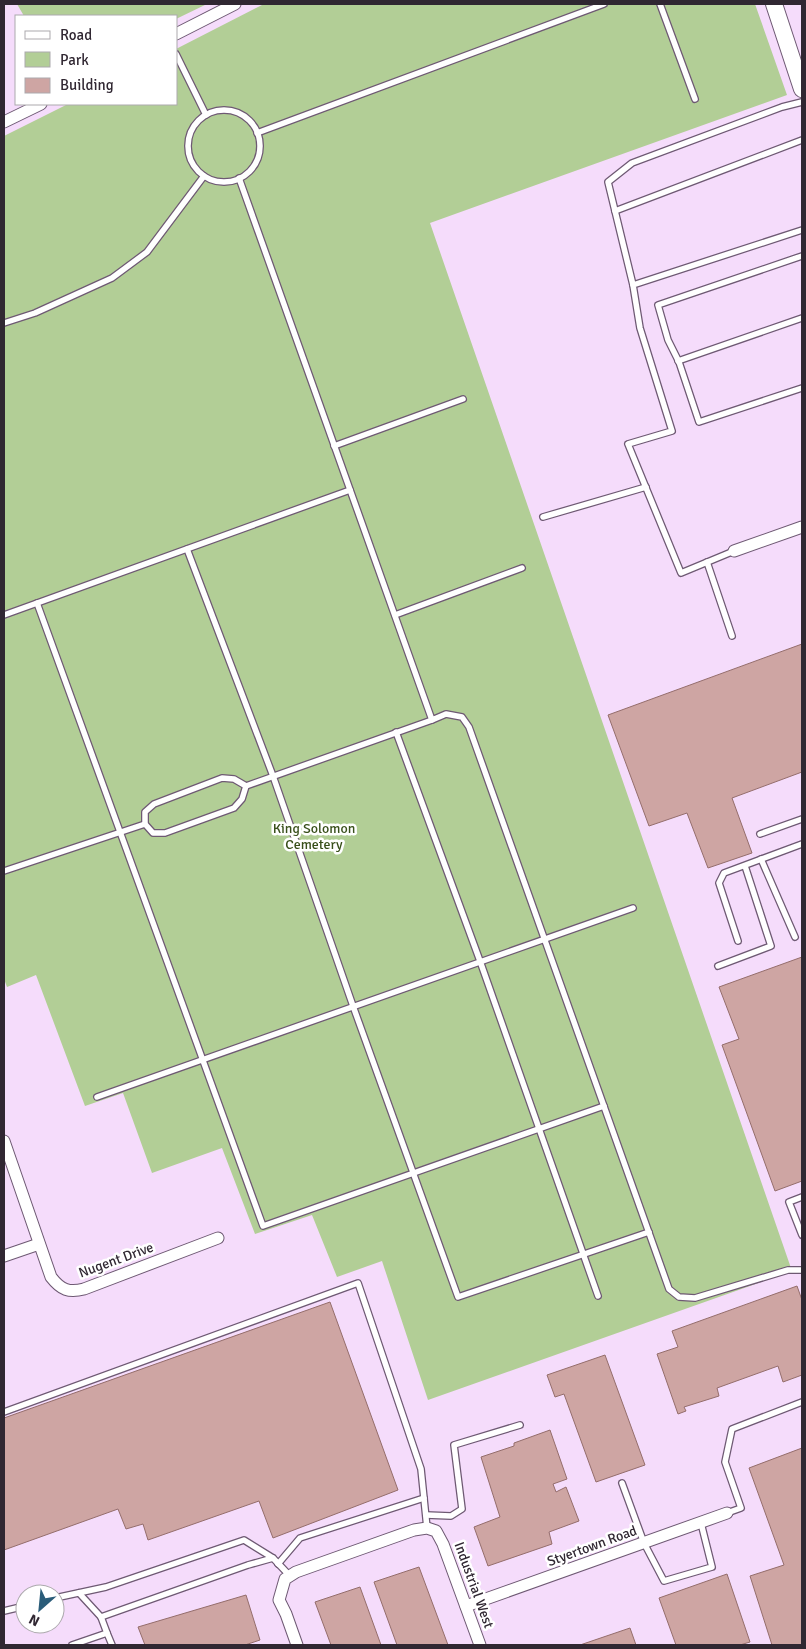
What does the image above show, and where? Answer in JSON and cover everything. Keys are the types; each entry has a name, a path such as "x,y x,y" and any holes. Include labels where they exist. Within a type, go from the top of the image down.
{"main road":[{"path":"774,4 802,89"}],"street":[{"path":"178,33 236,4"},
{"path":"4,122 38,105"},
{"path":"734,551 802,528"},
{"name":"Nugent Drive","path":"4,1141 51,1277 58,1287 67,1291 76,1291 218,1238"},
{"path":"4,1256 39,1244"},
{"name":"Styertown Road","path":"466,1606 727,1513"},
{"path":"297,1645 279,1600 286,1579 311,1566 412,1531 427,1528"},
{"name":"Industrial West","path":"427,1528 436,1531 443,1544 480,1645"}],"lane":[{"path":"257,133 604,4"},
{"path":"660,4 695,99"},
{"path":"178,58 206,115"},
{"path":"734,551 681,573 628,444 672,431 640,328 633,285 608,182 632,163 782,107 802,102"},
{"path":"229,110 240,114 249,120 257,133 259,152 256,163 249,172 228,182 216,181 204,176 196,168 190,157 188,145 190,133 206,115 217,111 229,110"},
{"path":"615,211 802,140"},
{"path":"4,323 35,313 112,278 147,252 204,176"},
{"path":"239,178 432,720"},
{"path":"633,285 802,230"},
{"path":"802,256 658,305 668,340 678,360 699,422 802,388"},
{"path":"678,360 802,318"},
{"path":"334,446 463,399"},
{"path":"543,516 646,487"},
{"path":"4,615 350,490"},
{"path":"187,549 273,776 458,1297 649,1232"},
{"path":"707,562 732,636"},
{"path":"395,615 522,568"},
{"path":"37,603 262,1226 604,1106"},
{"path":"246,786 446,714 462,717 469,726 669,1289 679,1297 695,1298 788,1270 802,1270"},
{"path":"396,732 480,961 598,1296"},
{"path":"222,778 234,779 246,786 242,799 234,808 165,833 153,833 144,824 145,812 154,804 222,778"},
{"path":"760,834 802,819"},
{"path":"4,871 144,824"},
{"path":"738,940 719,883 724,873 802,844"},
{"path":"761,860 795,937"},
{"path":"718,966 771,946 745,866"},
{"path":"97,1098 633,908"},
{"path":"802,1197 789,1202 802,1234"},
{"path":"4,1412 358,1283 421,1469 427,1528"},
{"path":"727,1513 741,1508 725,1462 732,1429 802,1402"},
{"path":"426,1515 451,1516 462,1509 454,1445 520,1424"},
{"path":"622,1483 644,1543 664,1581 712,1567 701,1523"},
{"path":"278,1564 300,1538 424,1498"},
{"path":"65,1596 113,1585 244,1540 273,1558 290,1576"},
{"path":"101,1617 248,1564 273,1558"},
{"path":"79,1593 101,1617 112,1645"},
{"path":"72,1645 107,1633"}],"green space":[{"path":"17,4 207,4 178,18 178,15 23,15"},
{"name":"King Solomon Cemetery","path":"264,4 755,4 787,95 430,223 792,1271 428,1400 382,1261 337,1277 312,1215 255,1234 222,1148 152,1173 123,1093 85,1106 36,975 7,987 4,979 4,136 66,105 178,105 178,48"}],"building":[{"path":"802,644 802,772 732,798 752,853 708,868 687,813 649,826 608,715"},
{"path":"802,957 802,1181 775,1191 722,1045 739,1039 719,987"},
{"path":"797,1286 802,1300 802,1375 783,1382 778,1366 717,1388 719,1396 684,1407 686,1411 678,1414 657,1354 678,1347 672,1331"},
{"path":"330,1302 398,1490 273,1538 259,1501 148,1540 143,1524 126,1529 118,1509 4,1550 4,1418"},
{"path":"605,1355 645,1465 596,1482 564,1394 555,1397 547,1375"},
{"path":"550,1430 567,1479 553,1484 556,1492 566,1487 579,1521 549,1532 552,1544 488,1566 474,1527 500,1517 481,1457 514,1446 514,1443"},
{"path":"802,1448 802,1645 772,1645 750,1576 784,1565 749,1468"},
{"path":"419,1567 448,1645 397,1645 374,1582"},
{"path":"727,1574 750,1642 740,1645 676,1645 659,1598"},
{"path":"360,1587 381,1645 331,1645 315,1602"},
{"path":"246,1595 260,1640 245,1645 145,1645 138,1627"},
{"path":"630,1628 636,1645 580,1645"}]}
